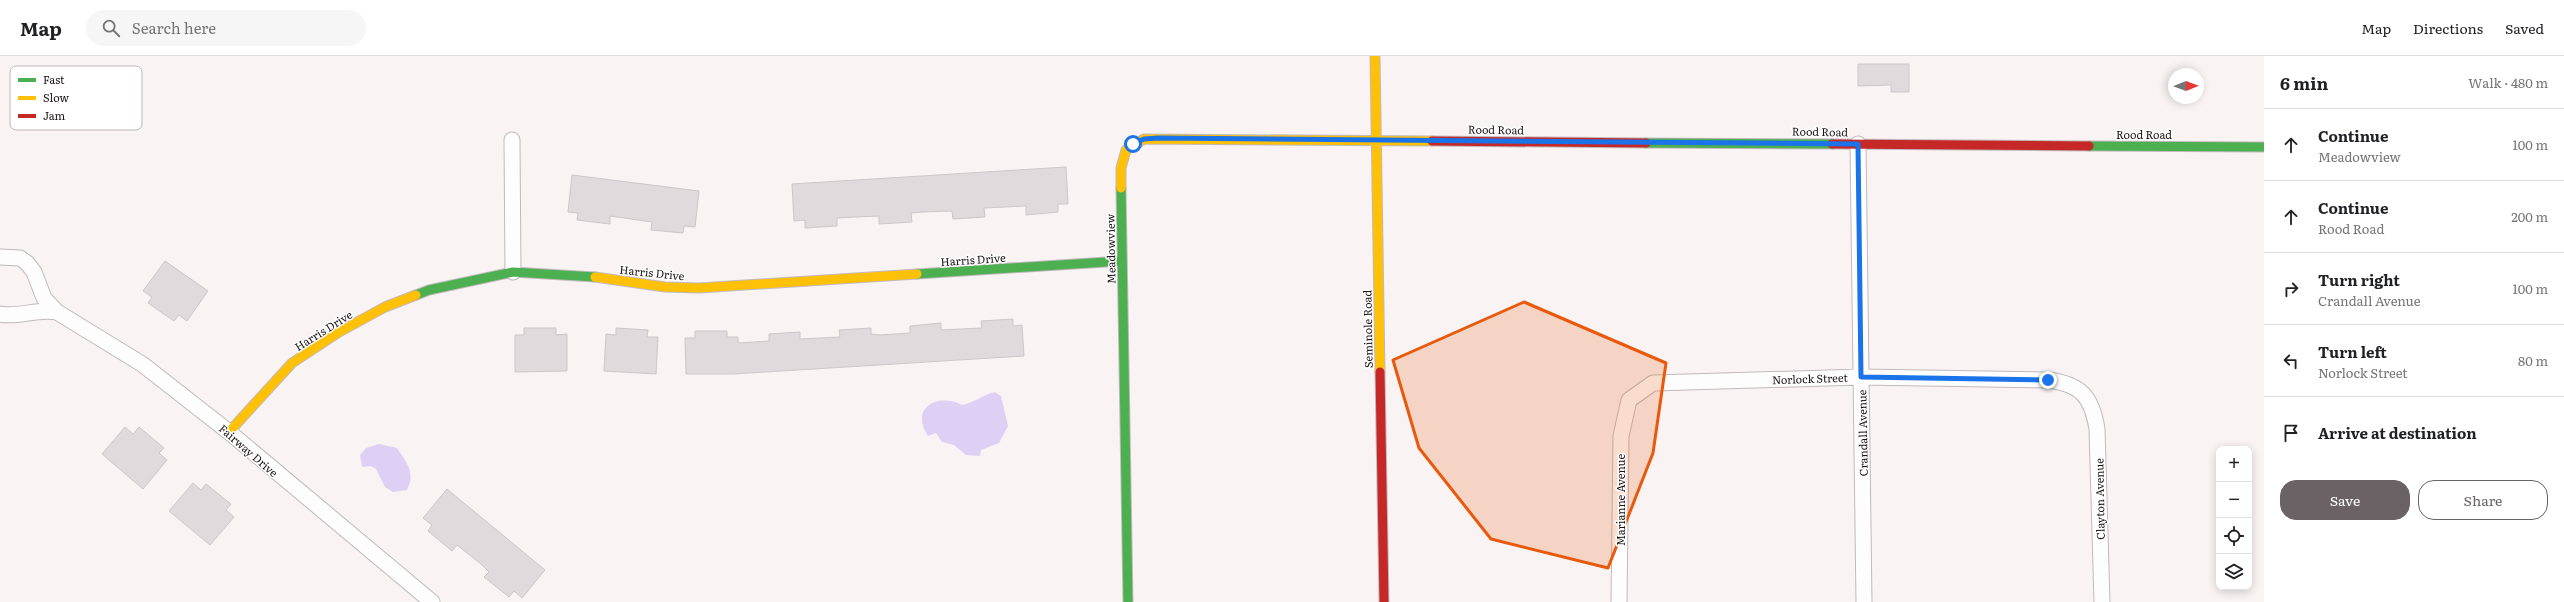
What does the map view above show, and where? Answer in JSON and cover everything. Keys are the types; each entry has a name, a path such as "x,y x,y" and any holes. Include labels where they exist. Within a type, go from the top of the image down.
{"street":[{"name":"Seminole Road","path":"1375,56 1384,602"},
{"name":"Meadowview","path":"1128,602 1121,168 1126,150 1133,144 1144,139 1158,138 1376,140"},
{"path":"512,140 513,272"},
{"name":"Rood Road","path":"1376,140 2264,146"},
{"name":"Crandall Avenue","path":"1858,144 1864,602"},
{"name":"Fairway Drive","path":"0,257 20,258 27,263 34,272 44,298 56,312 142,364 229,432 432,602"},
{"name":"Harris Drive","path":"229,432 292,363 339,332 385,308 429,290 513,272 593,277 665,287 699,288 1122,261"},
{"name":"Fairway Drive","path":"0,314 12,315 46,310 56,312"},
{"name":"Norlock Street","path":"1629,400 1654,383 1861,377 2048,380 2075,387 2087,397"},
{"name":"Clayton Avenue","path":"2087,397 2095,412 2097,429 2102,602"},
{"name":"Marianne Avenue","path":"1620,602 1621,436 1629,400"}],"highlighted area":[{"path":"1524,302 1666,363 1653,453 1608,568 1491,539 1419,448 1393,360"}],"shaded area":[{"path":"995,392 1001,396 1008,426 999,443 981,450 980,456 966,455 954,445 942,442 936,433 928,436 923,426 922,418 924,410 929,405 944,400 953,401 962,405"},
{"path":"379,444 397,448 404,458 410,472 410,484 407,490 393,492 385,487 376,469 371,466 362,467 360,455 366,448"}],"building":[{"path":"1858,64 1909,64 1909,92 1891,92 1891,85 1858,86"},
{"path":"1066,167 1068,204 1058,204 1058,212 1026,215 1026,206 984,208 985,217 953,219 952,211 921,212 911,213 912,222 879,224 879,216 837,218 837,226 805,228 805,220 794,221 792,184"},
{"path":"572,175 699,191 695,227 684,226 683,233 651,230 652,222 610,216 610,224 577,220 578,213 568,212"},
{"path":"165,261 208,291 187,321 179,315 174,321 148,303 152,297 143,291"},
{"path":"1013,319 1013,326 1022,325 1024,356 733,374 686,374 685,338 695,338 695,331 727,331 727,337 738,337 738,343 769,341 769,334 800,332 800,339 840,337 839,330 871,328 871,334 880,335 910,333 910,326 941,323 941,330 982,328 981,321"},
{"path":"524,328 556,328 556,335 567,334 567,371 515,372 515,335 524,335"},
{"path":"616,328 648,330 647,337 658,337 656,374 604,371 606,334 616,335"},
{"path":"125,427 133,434 139,427 164,448 159,453 167,460 143,489 102,454"},
{"path":"193,483 201,490 206,484 231,504 226,510 234,517 210,545 169,511"},
{"path":"447,489 545,570 522,598 514,591 509,597 484,577 489,572 481,564 457,545 452,551 428,531 432,525 423,518"}],"traffic: fast":[{"path":"1646,143 1832,144"},
{"path":"2089,146 2264,147"},
{"path":"1121,188 1128,602"},
{"path":"917,274 1122,261"},
{"path":"416,295 429,290 513,272 595,277"}],"traffic: slow":[{"path":"1375,56 1380,372"},
{"path":"1121,188 1121,168 1126,150 1144,139 1432,141"},
{"path":"595,277 665,287 699,288 917,274"},
{"path":"229,432 292,363 339,332 385,307 416,295"}],"traffic: jam":[{"path":"1432,141 1646,143"},
{"path":"1832,144 2089,146"},
{"path":"1380,372 1384,602"}],"route":[{"path":"1133,144 1144,139 1158,138 1858,144 1861,377 2048,380"}]}
